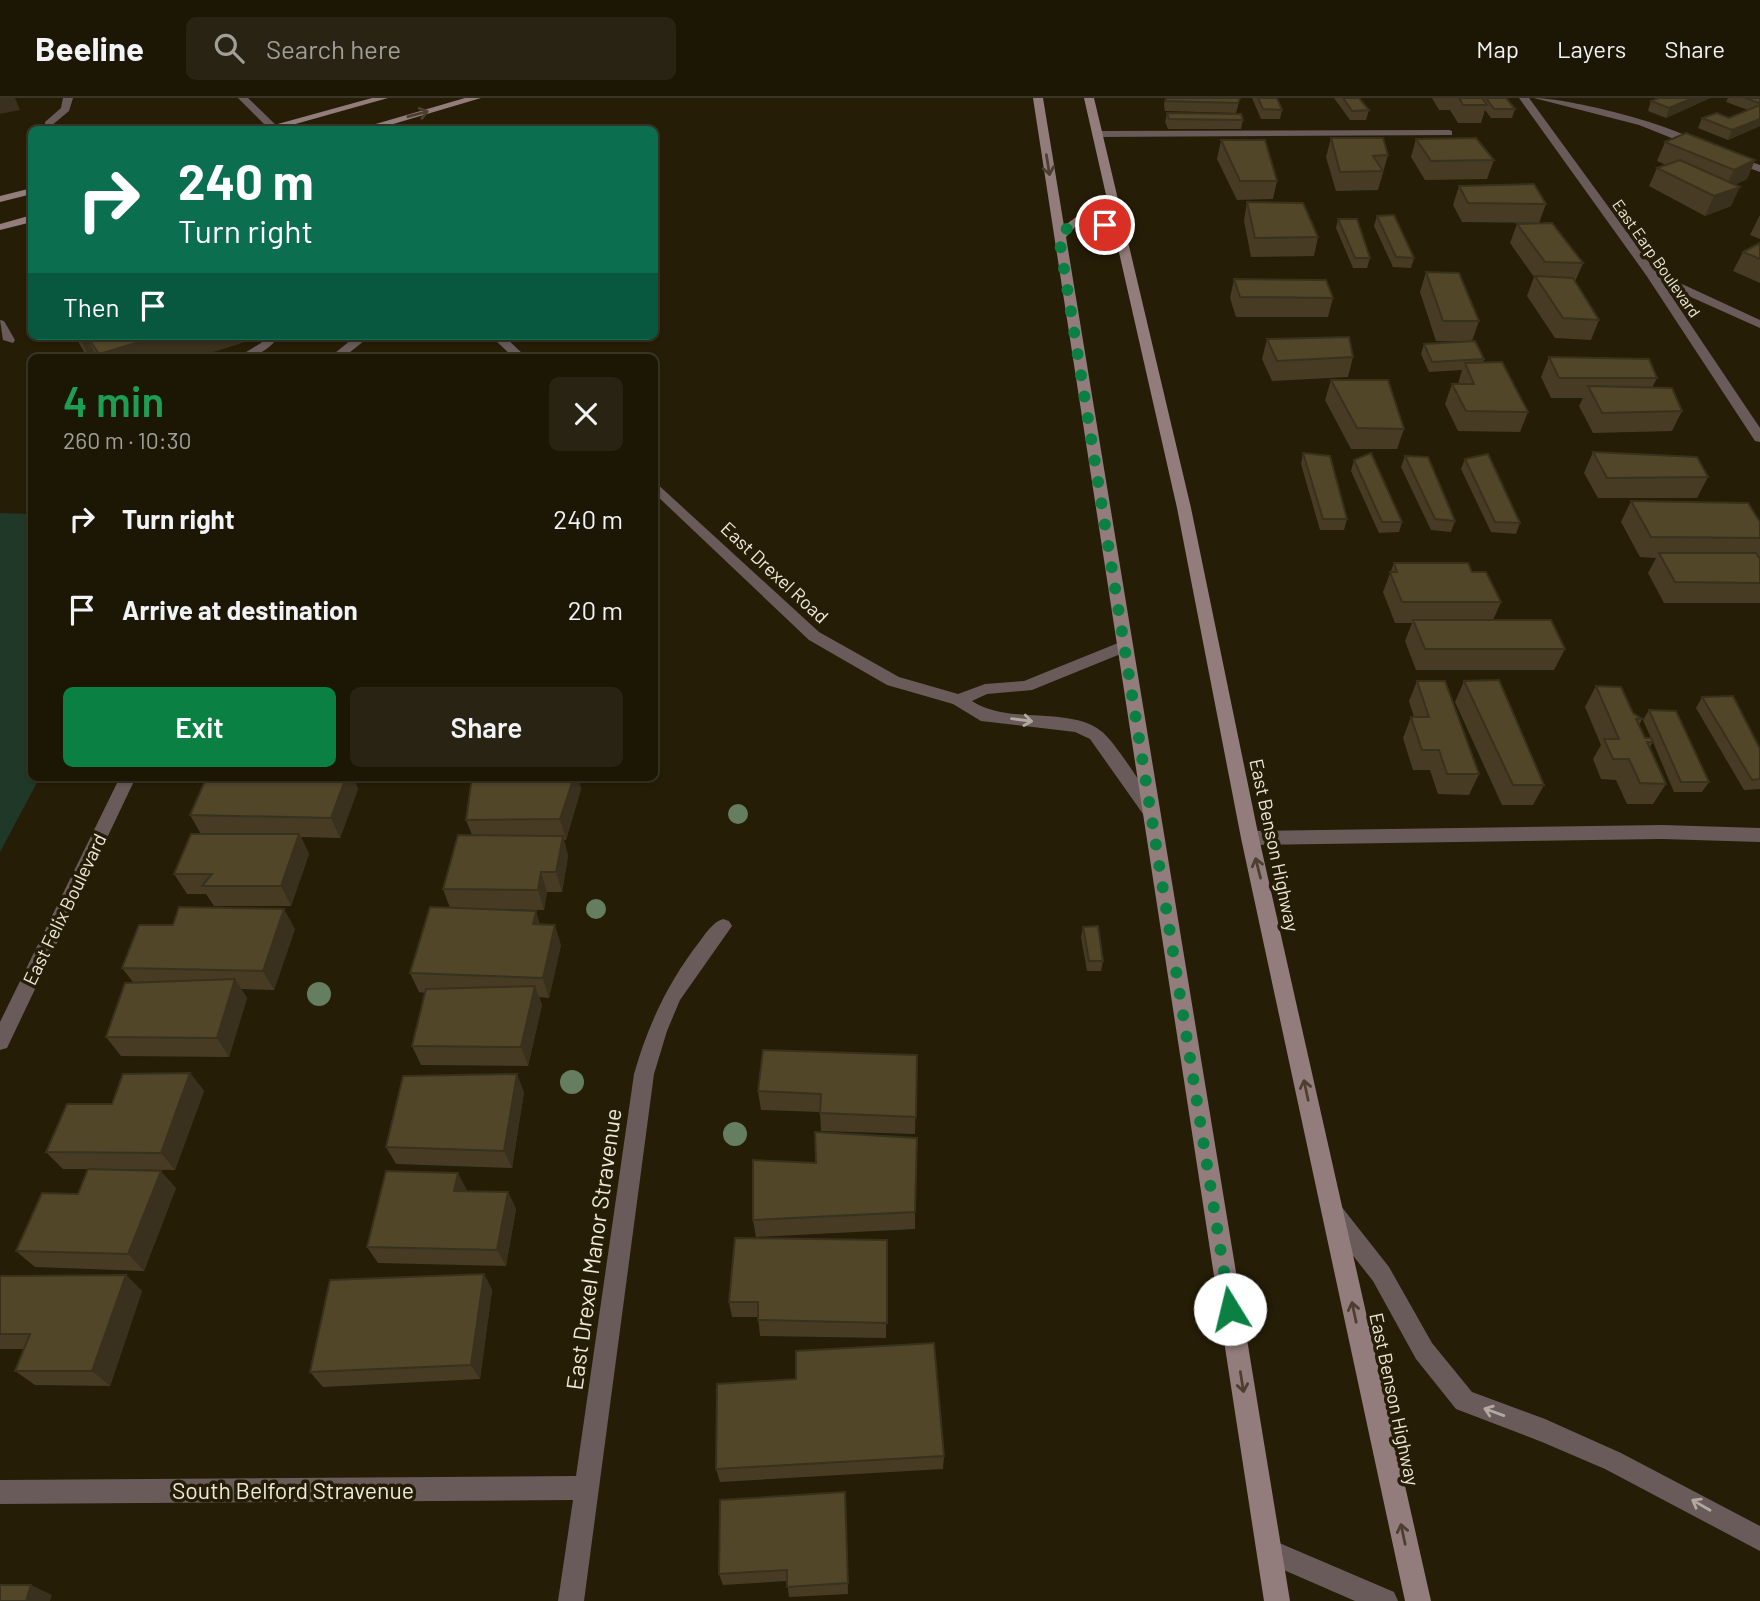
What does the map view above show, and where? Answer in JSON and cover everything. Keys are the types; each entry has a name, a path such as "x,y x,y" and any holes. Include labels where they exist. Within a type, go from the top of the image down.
{"main road":[{"path":"281,126 383,98"},
{"path":"374,126 476,98"},
{"path":"1038,98 1276,1601"},
{"name":"East Benson Highway","path":"1088,98 1184,508 1250,838 1418,1601"},
{"path":"0,199 28,192"},
{"path":"0,227 28,219"},
{"path":"1059,237 1076,219 1105,225 1124,250"}],"street":[{"path":"48,124 66,109 68,98"},
{"path":"243,98 272,126"},
{"name":"East Earp Boulevard","path":"1524,98 1651,274 1760,438"},
{"path":"1539,98 1642,123 1713,151"},
{"path":"1097,134 1449,133"},
{"path":"1725,155 1760,169"},
{"path":"1651,274 1760,324"},
{"path":"0,324 9,340"},
{"path":"250,354 270,340"},
{"path":"340,354 359,340"},
{"path":"501,340 517,354"},
{"name":"East Drexel Road","path":"658,489 814,636 894,681 959,700 981,715 1078,727 1096,735 1149,809"},
{"path":"959,700 985,689 1026,686 1123,647"},
{"name":"East Felix Boulevard","path":"0,1042 126,781"},
{"path":"1250,838 1662,832 1760,835"},
{"name":"East Drexel Manor Stravenue","path":"571,1601 644,1074 655,1030 675,989 723,926"},
{"path":"1332,1211 1381,1274 1424,1351 1464,1401 1545,1431 1613,1461 1690,1499 1760,1539"},
{"name":"South Belford Stravenue","path":"0,1492 586,1488"},
{"path":"1270,1551 1385,1601"}],"green space":[{"path":"0,513 28,514 28,781 38,781 0,852"}],"building":[{"path":"1166,98 1240,98 1238,103 1166,101"},
{"path":"1258,98 1277,98 1282,110 1263,109"},
{"path":"1343,98 1359,98 1369,110 1352,111"},
{"path":"1459,98 1482,98 1487,105 1463,105"},
{"path":"1486,98 1506,98 1515,109 1494,109"},
{"path":"1659,98 1693,98 1669,108 1651,101"},
{"path":"1745,98 1760,98 1760,103 1759,103"},
{"path":"1760,105 1760,119 1732,130 1702,118 1717,113 1729,118"},
{"path":"1167,113 1241,114 1243,120 1169,119"},
{"path":"1686,133 1755,160 1734,170 1665,142"},
{"path":"1331,138 1383,138 1388,155 1373,156 1383,171 1340,172"},
{"path":"1476,138 1494,160 1431,161 1416,139"},
{"path":"1221,140 1265,140 1277,181 1240,181"},
{"path":"1680,160 1740,187 1714,196 1657,168"},
{"path":"1534,184 1546,204 1468,203 1459,186"},
{"path":"1247,202 1303,203 1318,237 1255,238"},
{"path":"1394,215 1414,258 1396,257 1377,216"},
{"path":"1338,219 1357,219 1370,258 1355,258"},
{"path":"1552,223 1583,263 1545,262 1517,224"},
{"path":"1760,243 1760,259 1743,252"},
{"path":"1426,272 1459,273 1479,321 1443,321"},
{"path":"1535,276 1573,278 1599,320 1563,318"},
{"path":"1234,279 1326,280 1333,298 1240,297"},
{"path":"1349,337 1353,357 1277,361 1267,339"},
{"path":"90,340 146,340 99,354"},
{"path":"1475,341 1484,359 1432,362 1424,344"},
{"path":"1549,357 1649,359 1657,378 1559,378"},
{"path":"1502,362 1528,412 1466,411 1452,384 1474,384 1465,363"},
{"path":"1331,380 1388,380 1404,429 1357,428"},
{"path":"1588,386 1672,388 1682,411 1602,413"},
{"path":"1593,452 1697,457 1708,477 1607,478"},
{"path":"1303,453 1330,456 1347,519 1323,519"},
{"path":"1371,453 1402,522 1382,522 1354,460"},
{"path":"1488,454 1520,523 1495,522 1465,459"},
{"path":"1405,456 1428,457 1455,521 1435,519"},
{"path":"1631,501 1748,503 1760,522 1760,538 1651,537"},
{"path":"1659,553 1756,553 1760,559 1760,583 1675,582"},
{"path":"1394,563 1468,563 1472,572 1486,572 1501,602 1402,602 1390,572 1397,572"},
{"path":"1413,620 1551,620 1565,649 1425,649"},
{"path":"1499,680 1544,785 1513,785 1464,681"},
{"path":"1417,681 1445,681 1479,774 1447,774 1439,750 1422,750 1411,717 1429,717"},
{"path":"1596,686 1621,687 1633,713 1642,719 1636,719 1645,738 1651,738 1653,742 1647,742 1666,784 1640,783 1629,759 1613,759 1604,739 1619,739"},
{"path":"1733,696 1760,749 1760,779 1752,780 1702,697"},
{"path":"1649,710 1676,711 1709,782 1681,782"},
{"path":"205,781 345,781 331,818 190,815"},
{"path":"471,781 573,781 560,819 466,820"},
{"path":"191,834 299,834 281,886 202,886 212,874 174,874"},
{"path":"458,835 563,836 556,872 541,872 538,890 443,889"},
{"path":"179,907 284,909 263,971 122,968 139,925 173,925"},
{"path":"430,907 536,911 533,924 555,925 543,978 410,973"},
{"path":"1098,926 1103,961 1089,961 1083,927"},
{"path":"235,979 217,1038 106,1037 125,983"},
{"path":"535,986 521,1047 412,1046 426,989"},
{"path":"763,1050 917,1055 916,1117 820,1113 821,1094 758,1091"},
{"path":"190,1073 161,1153 46,1152 67,1104 112,1104 123,1074"},
{"path":"517,1074 504,1151 386,1147 403,1076"},
{"path":"815,1132 917,1138 915,1212 753,1220 753,1160 816,1163"},
{"path":"88,1169 161,1171 128,1254 16,1251 42,1193 78,1194"},
{"path":"386,1171 458,1173 454,1191 508,1192 497,1250 367,1247"},
{"path":"735,1238 887,1240 887,1323 758,1320 758,1302 729,1302"},
{"path":"484,1274 471,1365 310,1372 330,1280"},
{"path":"126,1275 92,1371 15,1371 30,1334 0,1334 0,1276"},
{"path":"934,1343 944,1456 716,1469 717,1384 796,1379 796,1351"},
{"path":"845,1492 848,1583 787,1587 787,1570 719,1574 720,1500"},
{"path":"0,1585 31,1585 26,1601 0,1601"}],"route":[{"path":"1105,225 1076,219 1059,237 1230,1309"}]}
